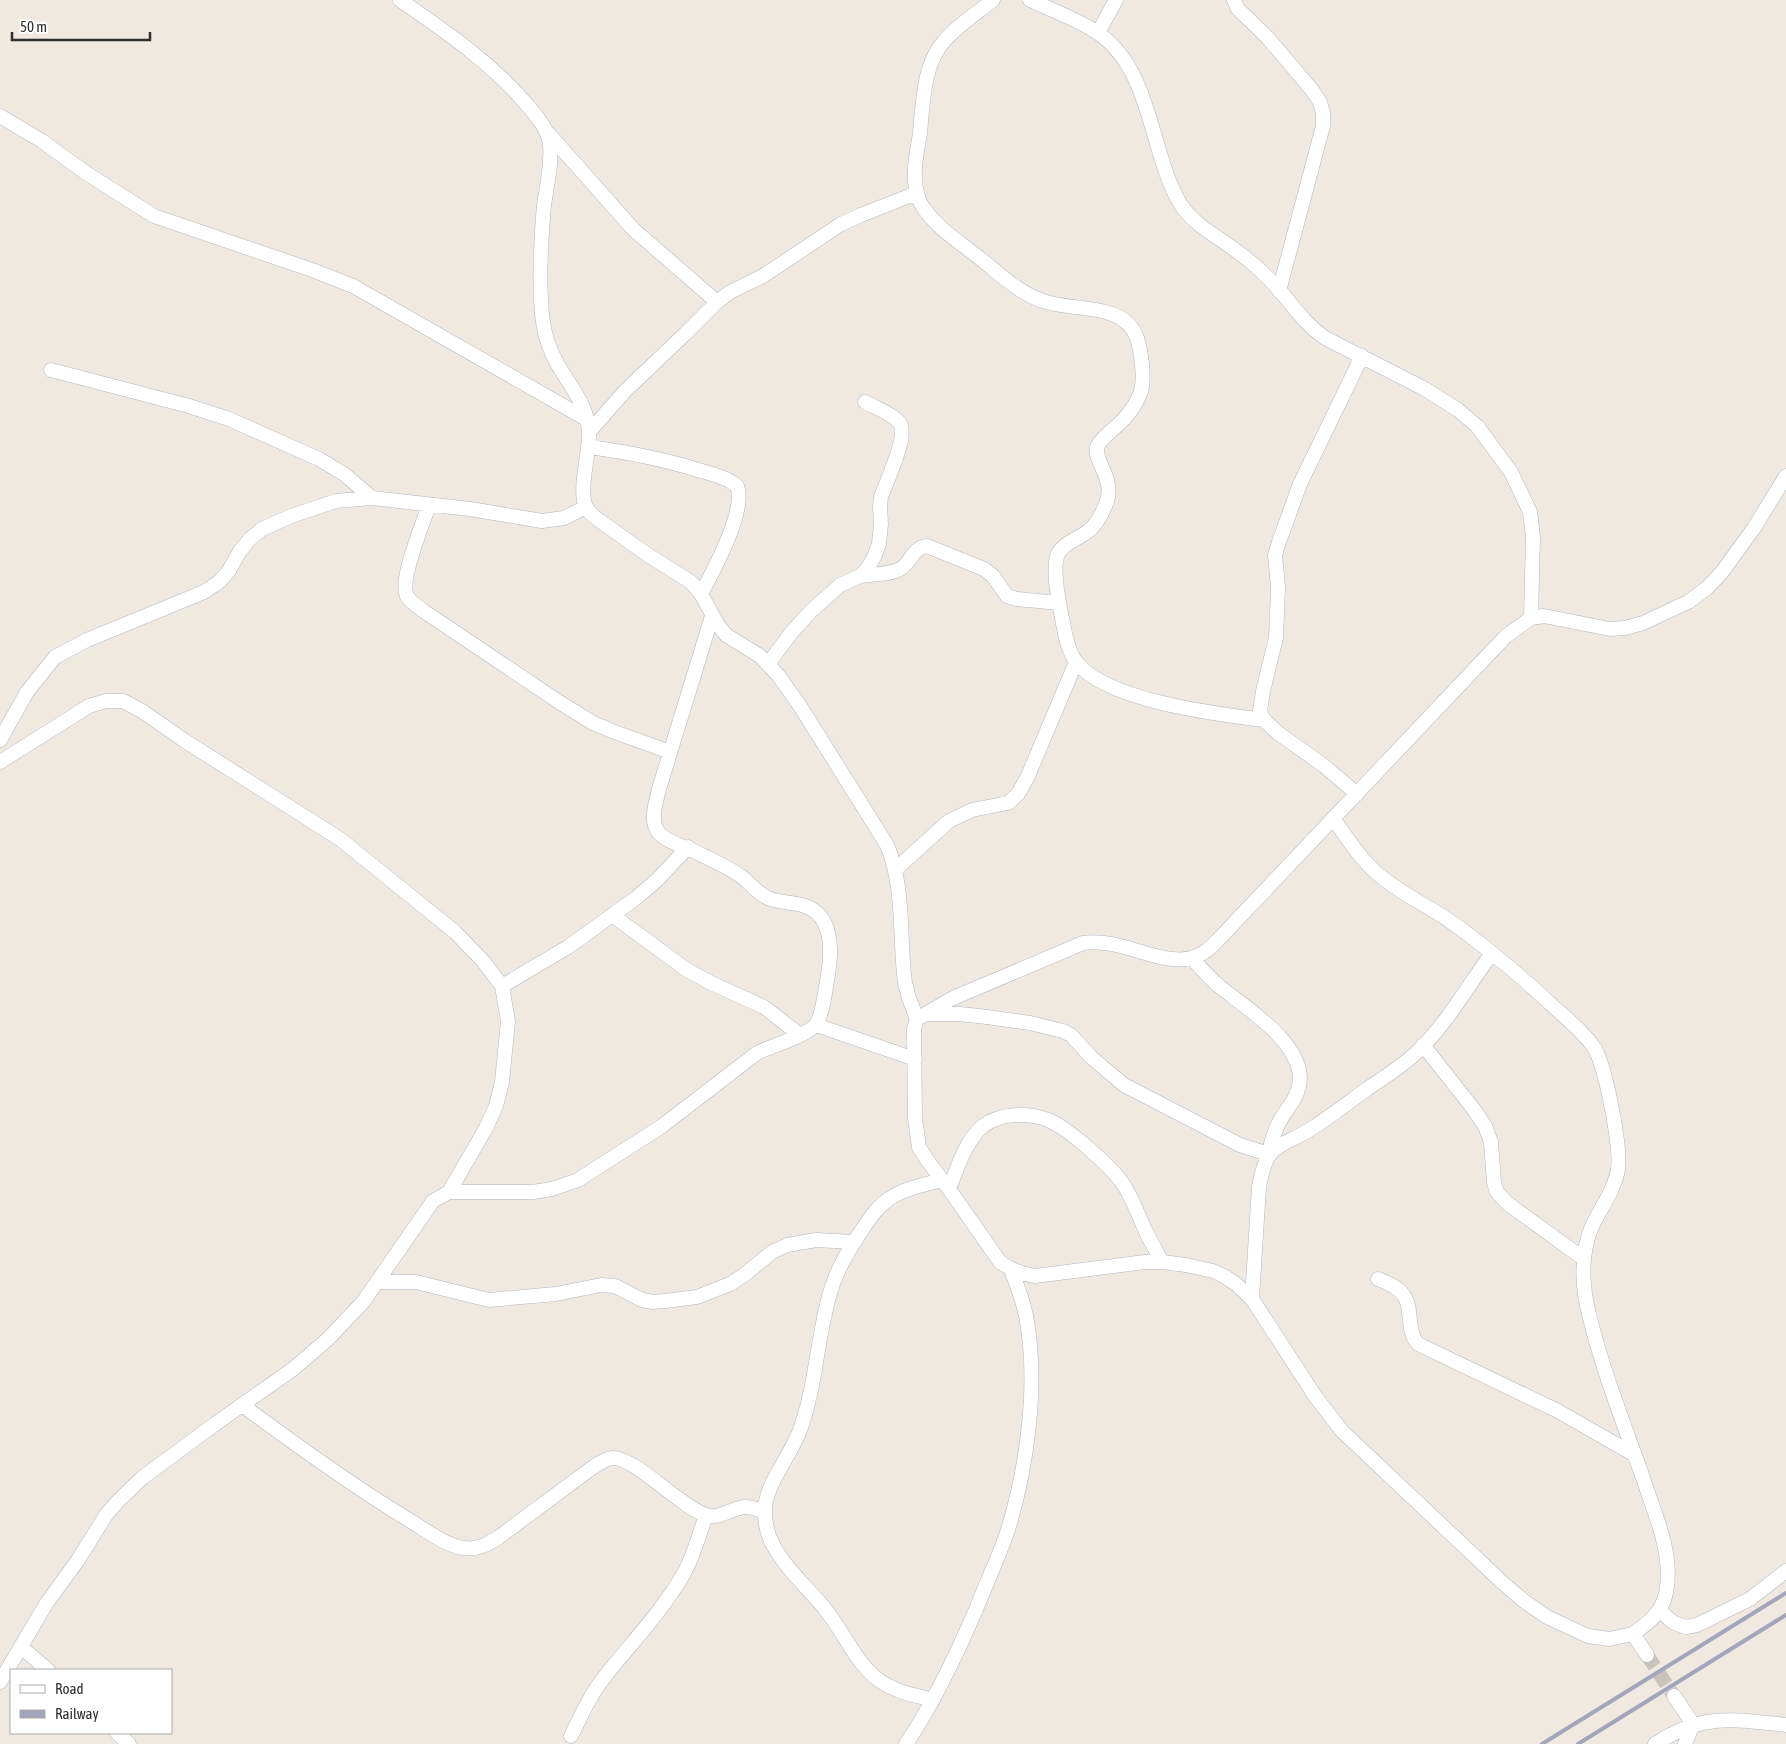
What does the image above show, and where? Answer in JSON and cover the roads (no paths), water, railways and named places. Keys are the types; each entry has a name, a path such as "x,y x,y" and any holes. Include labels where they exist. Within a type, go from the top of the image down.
{"street":[{"path":"400,0 454,38 501,76 542,123 548,133 633,229 717,302"},
{"path":"994,0 945,40 934,57 925,89 915,171 917,193 924,209 942,229 1027,294 1054,305 1086,307 1123,319 1132,327 1140,348 1143,382 1141,392 1125,418 1099,443 1096,450 1097,458 1106,475 1109,489 1108,499 1094,527 1062,548 1057,556 1056,570 1060,603 1071,651 1076,662 1096,679 1109,686 1193,710 1264,720"},
{"path":"1030,0 1098,33 1118,52 1133,75 1151,121 1166,174 1182,206 1205,230 1221,240 1268,277 1313,330 1425,389 1458,410 1477,426 1511,472 1530,512 1533,536 1531,618"},
{"path":"1098,33 1116,0"},
{"path":"1234,0 1238,9 1268,37 1312,90 1320,102 1323,113 1322,126 1279,291"},
{"path":"0,116 30,133 86,173 154,216 172,224 319,272 353,286 588,426"},
{"path":"548,133 550,154 542,232 541,301 543,321 549,347 576,393 588,426 589,447 584,488 586,507 600,521 648,555 691,582 702,594 712,616 726,634 760,656 778,675 800,706 887,846 896,869 906,983 909,998 921,1016"},
{"path":"588,426 717,302 730,292 763,276 841,224 917,193"},
{"path":"1357,794 1339,777 1296,747 1264,720 1260,711 1276,638 1278,587 1275,555 1300,484 1362,356"},
{"path":"51,370 181,404 229,419 319,459 344,474 372,498"},
{"path":"860,576 874,557 879,544 882,524 880,497 901,443 903,432 900,423 890,415 865,402"},
{"path":"589,447 619,451 684,466 724,478 737,486 740,498 730,532 702,594"},
{"path":"1333,818 1363,858 1378,874 1399,890 1456,925 1522,977 1583,1034 1596,1051 1614,1120 1618,1148 1618,1168 1613,1187 1590,1233 1583,1272 1590,1319 1602,1361 1662,1532 1667,1569 1666,1594 1660,1611 1633,1634 1609,1639 1588,1636 1547,1617 1504,1584 1342,1432 1315,1396 1252,1299 1224,1276 1186,1265 1162,1262 1130,1263 1048,1275 1024,1275 1010,1270 1000,1262 919,1147 915,1118 914,1029 921,1016 953,998 1083,943 1101,942 1179,960 1192,958 1204,953 1506,636 1531,618 1544,616 1610,629 1625,628 1643,623 1688,602 1707,588 1722,572 1754,528 1786,476"},
{"path":"0,740 27,692 55,657 87,640 204,592 219,582 228,572 240,551 250,539 271,524 291,516 329,503 355,498 470,508 542,521 564,518 586,507"},
{"path":"429,504 404,585 406,595 412,602 582,716 612,731 670,752"},
{"path":"768,664 816,606 840,586 860,576 898,571 904,567 914,552 921,547 927,546 984,569 993,576 1008,596 1017,599 1060,603"},
{"path":"0,1682 46,1604 78,1560 106,1515 118,1501 142,1478 293,1369 328,1339 353,1313 377,1282 433,1201 449,1192 534,1192 552,1189 578,1180 662,1126 757,1053 800,1036 816,1025 830,965 828,932 816,911 759,893 743,878 688,847 670,841 660,834 656,827 655,809 670,752 712,616"},
{"path":"896,869 948,821 972,810 1008,803 1018,794 1028,776 1076,662"},
{"path":"0,762 89,706 106,701 122,701 142,711 186,741 323,827 359,853 455,932 484,961 502,986 508,1022 503,1075 496,1106 486,1128 449,1192"},
{"path":"502,986 568,947 612,915 657,880 688,847"},
{"path":"612,915 688,970 711,983 764,1007 800,1036"},
{"path":"1268,1154 1278,1146 1314,1127 1399,1066 1423,1045 1440,1025 1492,953"},
{"path":"1192,958 1219,986 1266,1022 1287,1046 1299,1073 1300,1083 1297,1094 1274,1132 1262,1171 1259,1187 1252,1299"},
{"path":"921,1016 960,1014 1030,1023 1063,1031 1071,1035 1092,1058 1124,1085 1233,1141 1268,1154"},
{"path":"816,1025 915,1059"},
{"path":"1423,1045 1485,1126 1491,1142 1494,1183 1497,1192 1507,1203 1584,1260"},
{"path":"946,1185 968,1146 983,1127 992,1120 1011,1116 1038,1117 1050,1121 1096,1155 1121,1181 1162,1262"},
{"path":"933,1700 900,1692 879,1681 866,1667 826,1610 779,1556 767,1530 765,1512 766,1499 773,1483 800,1432 808,1404 830,1294 840,1265 878,1208 890,1198 906,1190 946,1185"},
{"path":"377,1282 416,1282 489,1300 556,1294 601,1284 615,1286 642,1300 653,1302 665,1301 697,1297 730,1284 749,1272 772,1252 787,1244 816,1240 854,1242"},
{"path":"906,1744 933,1700 955,1656 999,1554 1007,1532 1025,1458 1030,1390 1029,1333 1021,1294 1010,1270"},
{"path":"1378,1279 1398,1289 1406,1298 1410,1308 1410,1330 1418,1344 1581,1423 1635,1455"},
{"path":"242,1405 376,1500 438,1537 463,1548 485,1546 500,1537 600,1462 612,1458 624,1460 637,1467 675,1497 706,1516 717,1516 747,1507 765,1512"},
{"path":"571,1736 602,1679 639,1637 676,1587 691,1559 706,1516"},
{"path":"1660,1611 1674,1623 1686,1627 1697,1625 1750,1599 1786,1571"},
{"path":"1633,1634 1647,1656"},
{"path":"21,1648 47,1669"},
{"path":"1674,1696 1693,1724"},
{"path":"1655,1744 1693,1724 1736,1719 1786,1725"},
{"path":"1684,1744 1693,1724"},
{"path":"117,1734 128,1744"}],"tunnel":[{"path":"1647,1655 1674,1696"}],"railway":[{"path":"1542,1744 1786,1593"},
{"path":"1578,1744 1786,1615"}]}
